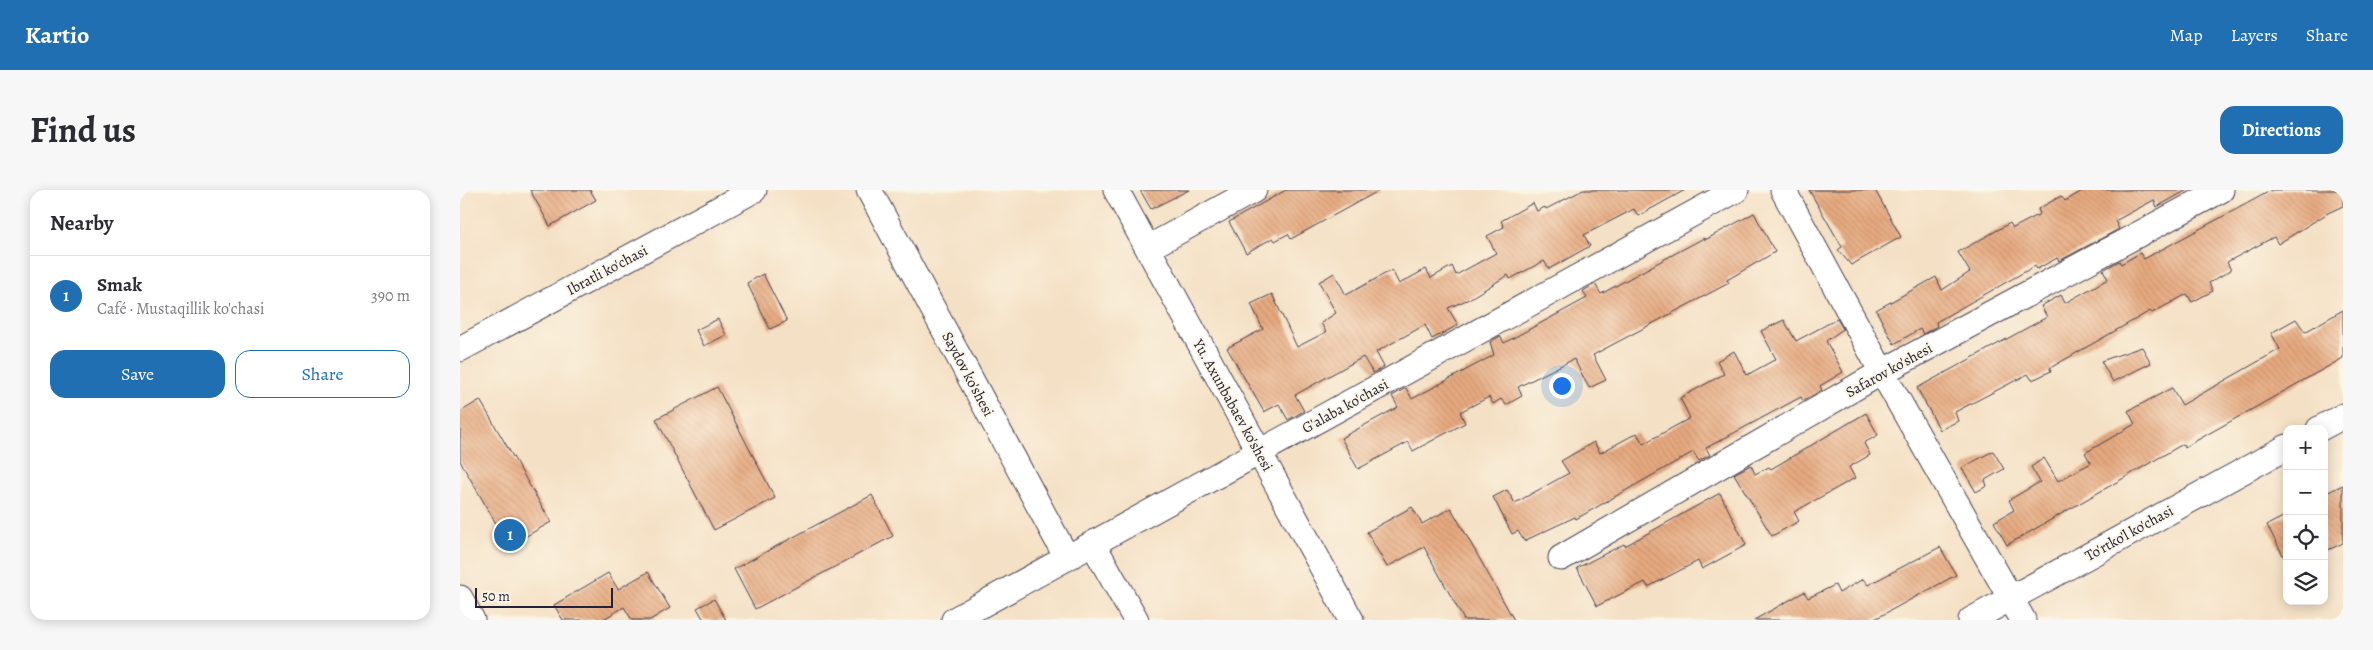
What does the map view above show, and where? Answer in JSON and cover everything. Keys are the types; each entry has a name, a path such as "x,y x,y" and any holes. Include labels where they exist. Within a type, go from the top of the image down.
{"street":[{"name":"Ibratli ko'chasi","path":"460,349 754,190"},
{"name":"Saydov ko'shesi","path":"869,190 1067,558"},
{"name":"Yu. Axunbabaev ko'shesi","path":"1116,190 1351,620"},
{"path":"1148,248 1254,190"},
{"name":"G'alaba ko'chasi","path":"954,620 1736,190"},
{"path":"1783,190 1882,372 2023,620"},
{"name":"Safarov ko'shesi","path":"1561,558 1882,372 2221,190"},
{"path":"2326,425 2343,416"},
{"name":"To'rtko'l ko'chasi","path":"1972,620 2283,448"},
{"path":"1093,544 1136,620"},
{"path":"460,598 472,620"}],"building":[{"path":"530,190 590,190 596,200 550,226"},
{"path":"1140,190 1189,190 1151,209"},
{"path":"1286,190 1380,190 1291,239 1288,234 1275,241 1273,238 1246,253 1229,222"},
{"path":"1583,190 1685,190 1638,216 1634,209 1584,235 1590,246 1549,269 1544,261 1510,279 1508,275 1469,299 1448,308 1458,325 1432,339 1425,325 1376,352 1384,367 1373,373 1363,357 1295,395 1304,411 1288,420 1279,404 1264,412 1227,348 1263,329 1251,304 1272,294 1297,347 1326,332 1321,323 1336,313 1319,282 1334,273 1346,295 1392,270 1399,284 1426,269 1431,278 1452,266 1456,275 1496,253 1487,236 1504,227 1501,221 1533,203 1537,211 1545,207 1546,209"},
{"path":"1809,190 1875,190 1901,237 1851,265 1838,250 1842,247"},
{"path":"2084,190 2187,190 2157,207 2154,200 2115,221 2119,229 2059,261 2057,258 2037,269 2035,266 1936,322 1937,326 1923,334 1920,329 1894,344 1876,310 1936,277 1942,290 1970,272 1958,252 2010,223 2013,228 2040,214 2038,209 2061,196 2065,201"},
{"path":"2272,190 2343,190 2343,206 2328,213 2278,244 2274,237 2227,262 2231,270 2209,283 2213,291 2192,302 2187,294 2152,313 2150,311 2050,368 2051,371 2032,380 2028,374 1955,412 1958,421 1940,430 1917,388 2047,317 2041,306 2061,295 2065,303 2108,279 2103,270 2119,261 2121,264 2140,253 2144,259"},
{"path":"1754,213 1775,252 1727,280 1729,283 1593,355 1606,380 1589,388 1574,359 1518,387 1522,396 1506,405 1501,399 1493,404 1489,397 1460,412 1465,423 1413,451 1408,442 1358,469 1341,438 1398,407 1392,396 1406,388 1412,399 1494,355 1490,342 1500,336 1504,343 1587,298 1583,291 1595,284 1601,294"},
{"path":"763,274 787,321 770,329 747,283"},
{"path":"2343,310 2343,358 2185,447 2183,444 2007,545 1994,522 2014,510 2009,500 2040,482 2031,467 2044,458 2058,481 2091,463 2085,453 2135,424 2128,411 2172,388 2182,405 2280,349 2271,333 2296,319 2305,332"},
{"path":"718,319 726,335 704,346 696,330"},
{"path":"1837,319 1843,329 1826,341 1843,372 1820,386 1822,390 1803,401 1801,397 1706,448 1710,455 1699,461 1693,452 1576,519 1575,517 1524,541 1518,531 1512,534 1493,497 1507,490 1515,503 1569,473 1561,461 1594,442 1600,453 1637,433 1643,444 1690,418 1680,398 1724,374 1717,361 1734,351 1747,375 1776,359 1761,331 1784,320 1796,341"},
{"path":"2142,347 2151,363 2113,382 2101,361"},
{"path":"717,387 775,498 714,530 656,419"},
{"path":"480,400 551,522 509,546 460,461 460,412"},
{"path":"1866,413 1878,435 1864,443 1870,455 1849,467 1855,478 1794,512 1799,521 1772,536 1734,474 1751,465 1755,474 1769,467 1771,469"},
{"path":"1993,451 2004,469 1985,480 1987,486 1976,492 1962,468"},
{"path":"2343,485 2343,543 2328,550 2328,515 2328,492"},
{"path":"1720,493 1746,545 1702,569 1698,561 1648,587 1645,582 1597,606 1577,568 1624,544 1625,546"},
{"path":"872,495 893,536 755,609 734,569"},
{"path":"1412,507 1422,524 1451,508 1514,620 1464,620 1424,547 1387,567 1367,532"},
{"path":"2283,517 2283,555 2267,525"},
{"path":"1940,547 1956,575 1873,620 1754,620 1804,592 1808,598 1835,585 1839,593 1863,579 1868,585"},
{"path":"648,572 670,608 650,620 632,620 624,607 602,620 563,620 554,605 608,573 618,589"},
{"path":"714,599 726,620 704,620 697,608"}],"place":[{"name":"Smak","path":"510,535"}]}
